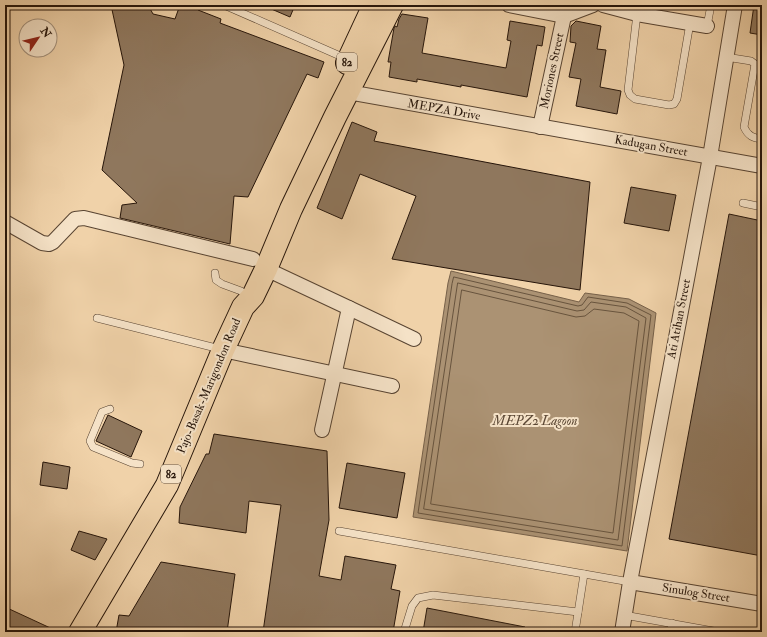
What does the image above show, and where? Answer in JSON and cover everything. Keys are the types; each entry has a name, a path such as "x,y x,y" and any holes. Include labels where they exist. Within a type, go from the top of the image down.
{"main road":[{"name":"Pajo-Basak-Marigondon Road","path":"80,632 166,485 223,350 242,299 253,296 260,264 292,176 374,5"},
{"name":"Pajo-Basak-Marigondon Road","path":"260,264 296,199 335,117 392,5"}],"street":[{"path":"518,6 564,16 593,5"},
{"path":"603,5 634,9 707,26"},
{"name":"Ati Atihan Street","path":"622,632 630,582 710,157 735,5"},
{"name":"Moriones Street","path":"540,127 564,16"},
{"name":"MEPZA Drive","path":"348,92 540,127"},
{"name":"Kadugan Street","path":"540,127 762,166"},
{"path":"5,222 42,243 49,244 53,242 75,219 84,218 260,264 414,339"},
{"path":"322,430 350,308"},
{"path":"223,350 392,386"},
{"name":"Sinulog Street","path":"630,582 762,604"}],"lane":[{"path":"224,5 348,60"},
{"path":"707,26 711,5"},
{"path":"634,9 628,90 630,95 635,99 669,105 674,104 677,99 690,23"},
{"path":"726,57 751,61 755,64 744,127 747,134 754,138 762,139"},
{"path":"743,203 762,207"},
{"path":"215,273 216,280 242,299"},
{"path":"97,318 223,350"},
{"path":"110,409 102,412 90,441 93,447 132,463 140,464"},
{"path":"339,531 630,582"},
{"path":"575,632 584,574"},
{"path":"404,632 412,606 418,598 433,595 578,612"},
{"path":"624,615 719,632"},
{"path":"671,632 672,623"}],"water":[{"name":"MEPZ2 Lagoon","path":"451,271 579,302 585,293 629,299 656,313 627,551 413,517"}],"building":[{"path":"111,5 148,5 153,14 175,19 180,5 200,5 198,10 221,19 220,23 324,62 318,78 307,74 248,197 234,196 230,244 120,218 122,205 137,203 102,170 124,65"},
{"path":"262,5 295,5 290,17"},
{"path":"754,5 762,5 762,35 750,33"},
{"path":"402,14 428,18 422,53 506,68 511,41 507,40 510,21 545,27 542,46 537,45 527,97 461,85 461,87 417,79 417,82 389,77 391,62 388,62 394,28 395,26 397,27"},
{"path":"576,21 601,26 597,49 606,50 600,87 621,91 617,114 576,106 581,79 569,77 576,43 570,42 571,26"},
{"path":"352,122 377,132 374,141 590,182 580,290 392,259 416,196 360,174 342,219 317,208"},
{"path":"631,187 676,195 669,231 624,223"},
{"path":"729,214 762,221 762,556 669,539"},
{"path":"108,415 142,431 131,457 96,441"},
{"path":"214,434 327,451 329,520 319,576 341,580 345,556 396,565 391,589 400,591 393,632 263,632 281,505 249,501 246,533 179,523 180,507 206,454 209,454"},
{"path":"43,462 70,467 67,489 40,485"},
{"path":"347,463 405,473 397,518 339,508"},
{"path":"79,531 107,539 95,560 71,550"},
{"path":"161,562 235,574 227,632 116,632 119,615 129,616"},
{"path":"5,607 59,632 5,632"},
{"path":"427,608 525,627 525,632 423,632"}]}
